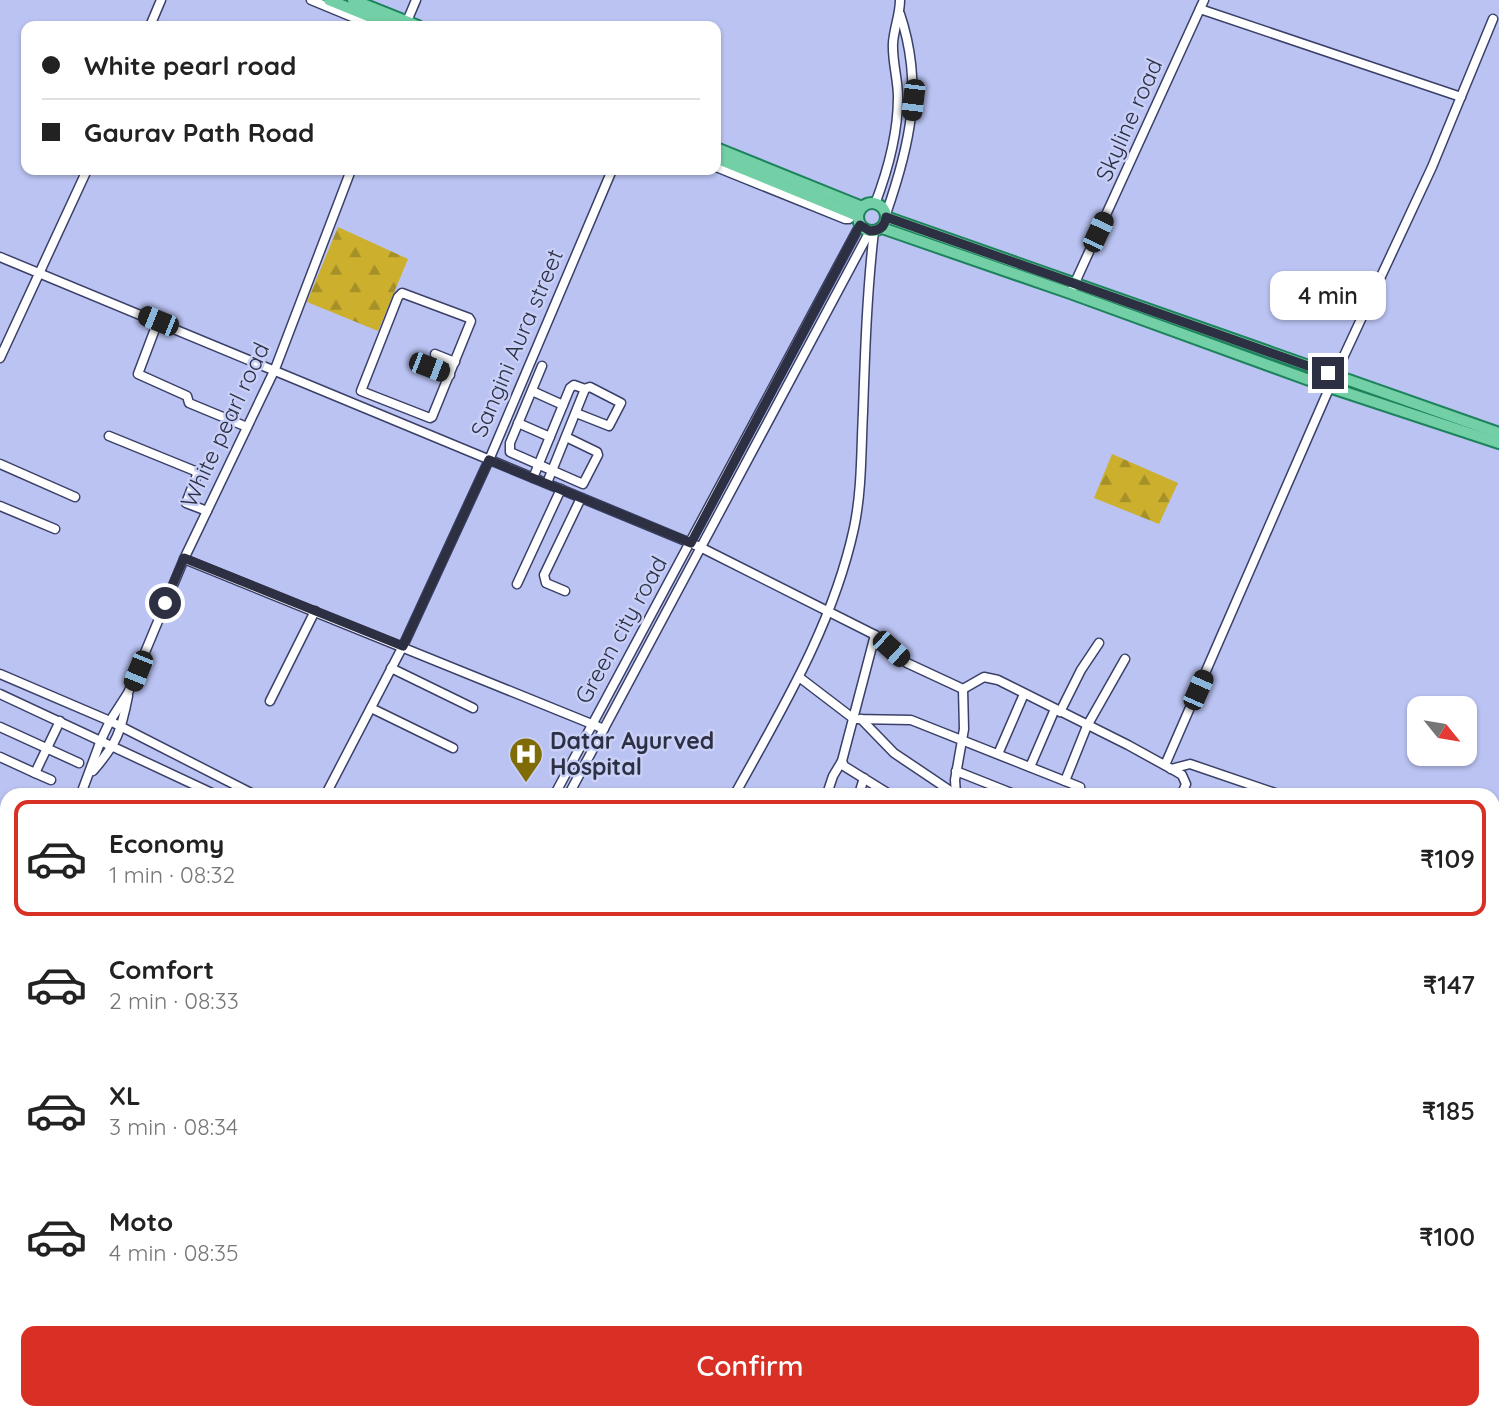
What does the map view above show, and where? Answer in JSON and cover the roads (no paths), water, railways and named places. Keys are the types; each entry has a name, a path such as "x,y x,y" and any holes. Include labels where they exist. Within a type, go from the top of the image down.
{"main road":[{"path":"329,0 381,21"},
{"path":"353,0 407,21"},
{"path":"721,150 870,220 1076,282 1499,433"},
{"path":"721,160 870,220 1070,293 1330,387 1499,443"},
{"path":"870,220 875,204"}],"street":[{"path":"152,21 161,0"},
{"path":"311,0 361,21"},
{"path":"410,21 416,0"},
{"path":"875,204 896,130 898,97 893,42 900,14 900,0"},
{"path":"1202,4 1461,97"},
{"name":"Skyline road","path":"1070,293 1202,4"},
{"path":"738,788 799,677 829,612 854,529 860,485 870,220 900,172 913,100 912,65 900,14"},
{"path":"1168,767 1335,375 1432,167 1493,19"},
{"path":"896,130 909,131"},
{"path":"721,169 845,219 870,220"},
{"path":"0,358 85,175"},
{"name":"White pearl road","path":"128,693 184,558 275,369 349,175"},
{"name":"Sangini Aura street","path":"329,788 403,646 489,460 610,175"},
{"name":"Green city road","path":"558,788 870,220"},
{"name":"Green city road","path":"572,788 870,220"},
{"path":"0,257 700,547 875,635 907,663 963,689"},
{"path":"402,293 471,319 455,362 431,418 361,391 398,297 402,293"},
{"path":"158,321 139,376 187,396 189,403 247,427"},
{"path":"435,354 455,362"},
{"path":"542,366 509,445 510,452 583,484 598,455 596,450 566,437"},
{"path":"429,367 450,375"},
{"path":"533,478 573,385 585,389 590,387 620,400 621,404 609,426 576,413"},
{"path":"547,483 585,389"},
{"path":"531,391 563,405"},
{"path":"404,424 409,411"},
{"path":"518,423 550,437"},
{"path":"109,436 195,471 197,475 186,503 206,511"},
{"path":"0,464 75,497"},
{"path":"517,584 561,489"},
{"path":"565,591 546,583 544,575 581,498"},
{"path":"0,506 55,529"},
{"path":"184,558 604,729"},
{"path":"270,701 315,611"},
{"path":"875,635 858,719 842,755 842,761 844,766 880,788"},
{"path":"1030,766 1058,711 1099,643"},
{"path":"1065,780 1087,726 1125,659"},
{"path":"391,668 473,708"},
{"path":"0,674 110,721 241,788"},
{"path":"799,677 858,719 894,753 946,788"},
{"path":"963,689 984,677 998,680 1182,775 1186,784 1184,788"},
{"path":"955,788 962,739 963,689"},
{"path":"83,788 101,740 128,693"},
{"path":"88,777 114,746 122,727 128,693"},
{"path":"0,694 202,788"},
{"path":"998,754 1024,694"},
{"path":"371,708 453,748"},
{"path":"858,719 911,720 1080,787"},
{"path":"35,773 60,721"},
{"path":"0,727 79,763"},
{"path":"0,758 51,780"},
{"path":"829,788 842,761"},
{"path":"1168,767 1190,764 1260,788"},
{"path":"956,771 999,788"},
{"path":"861,788 864,778"}],"place":[{"name":"Datar Ayurved Hospital","path":"526,784"}]}
